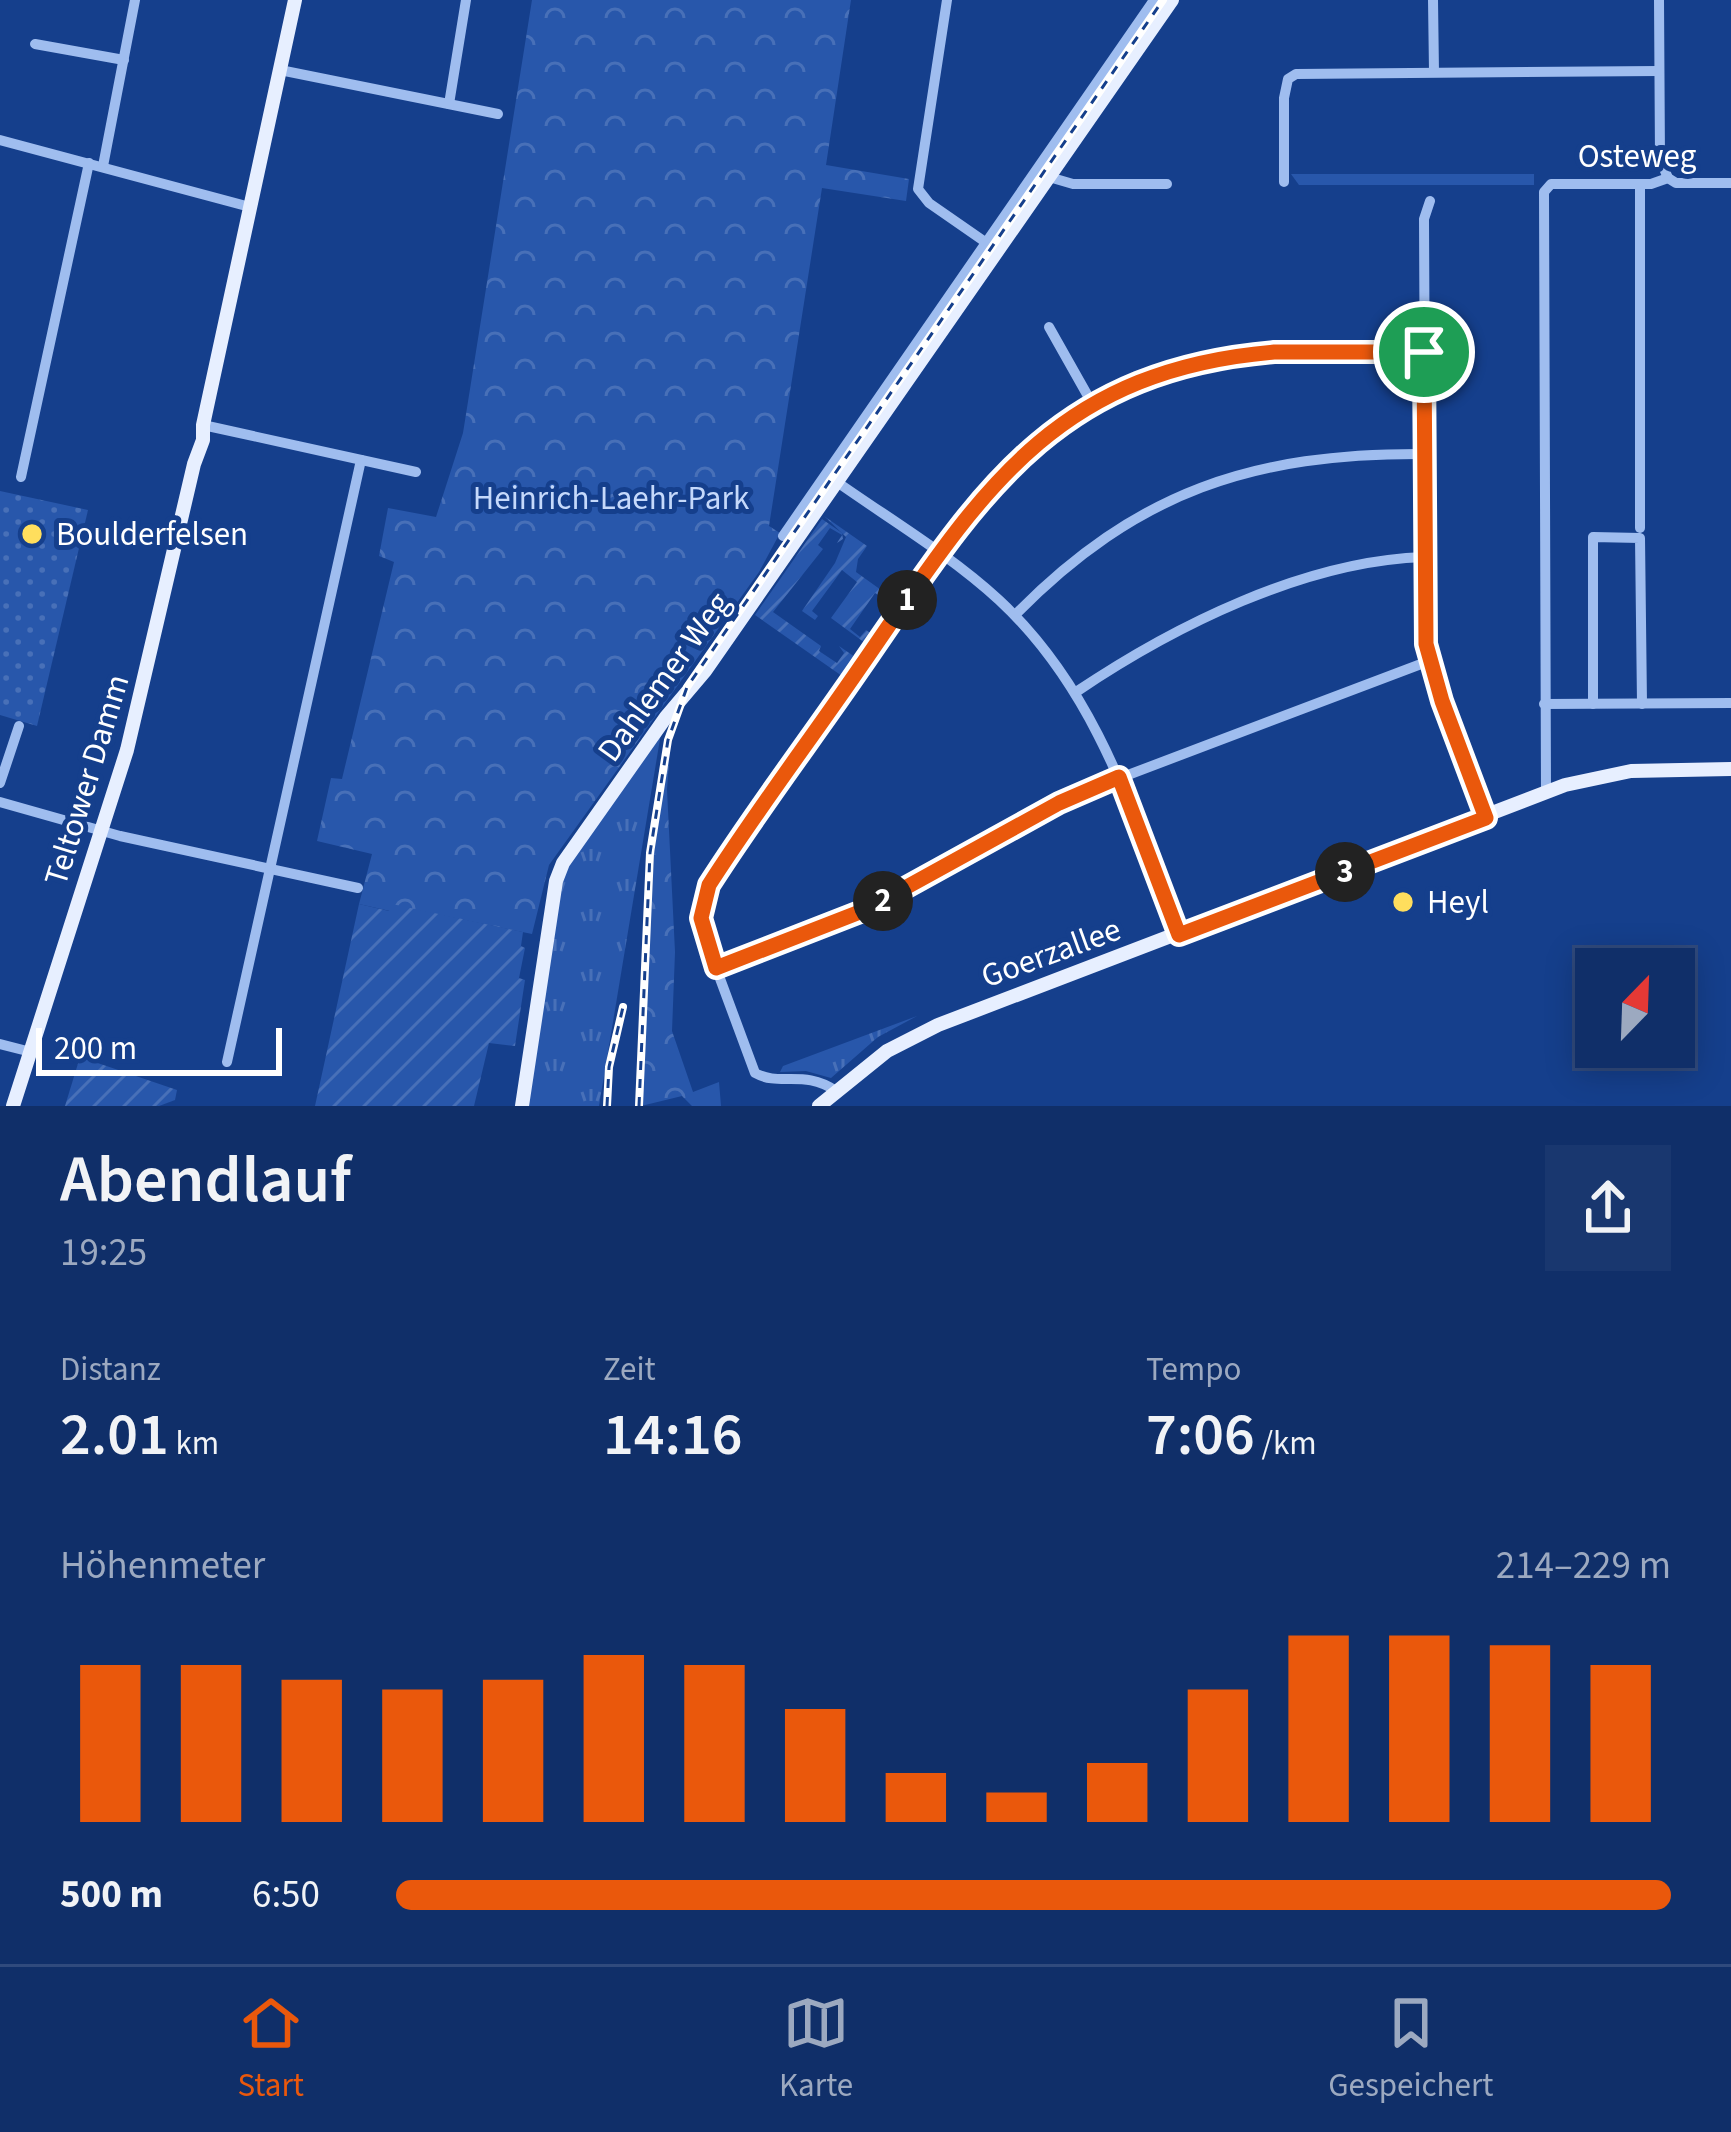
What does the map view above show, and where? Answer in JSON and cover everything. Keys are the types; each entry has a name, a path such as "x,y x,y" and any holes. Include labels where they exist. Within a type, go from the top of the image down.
{"main road":[{"name":"Teltower Damm","path":"13,1106 146,680 194,464 196,433 203,425 295,0"},
{"name":"Dahlemer Weg","path":"522,1106 559,873 808,510 837,482 844,459 969,278 1023,202 1049,177 1131,46 1172,0"},
{"name":"Goerzallee","path":"819,1106 886,1051 938,1024 1546,793 1614,773 1731,769"}],"street":[{"path":"103,166 135,0"},
{"path":"449,104 466,0"},
{"path":"947,0 918,189 929,203 992,247"},
{"name":"Dahlemer Weg","path":"1131,46 1154,0"},
{"path":"1433,0 1434,72"},
{"path":"1659,0 1660,159 1668,178"},
{"path":"35,44 124,60"},
{"path":"280,70 498,114"},
{"path":"1284,182 1283,98 1292,76 1659,71"},
{"name":"Dahlemer Weg","path":"1023,202 1113,73"},
{"path":"0,140 250,207"},
{"path":"21,477 89,163"},
{"path":"1049,177 1072,184 1167,184"},
{"name":"Osteweg","path":"1544,704 1545,190 1552,184 1640,184 1668,178 1676,183 1731,183"},
{"path":"1640,184 1642,704"},
{"path":"1430,201 1424,219 1424,557 1429,661 1486,818"},
{"path":"1049,327 1093,405"},
{"path":"836,1091 813,1078 766,1078 755,1073 701,918 709,885 988,489 1059,426 1165,373 1280,352 1424,352"},
{"path":"203,425 416,472"},
{"path":"1015,615 1094,545 1150,509 1194,489 1257,468 1319,456 1424,454"},
{"name":"Dahlemer Weg","path":"783,536 844,459"},
{"path":"227,1062 362,460"},
{"path":"837,482 1015,615 1076,692 1119,777 1179,935"},
{"path":"1594,704 1593,537 1640,533"},
{"path":"1076,692 1170,634 1257,596 1346,570 1424,557"},
{"path":"716,968 865,910 1059,803 1119,777 1429,661"},
{"path":"1546,793 1544,704 1731,704"},
{"path":"0,783 19,726"},
{"path":"0,802 101,831 358,888"},
{"path":"0,1044 31,1052"}],"green space":[{"name":"Heinrich-Laehr-Park","path":"532,0 851,0 826,165 909,179 906,201 822,188 769,526 780,533 759,572 549,865 532,934 393,905 390,911 359,904 372,854 317,841 331,778 342,779 394,562 379,556 388,508 436,517 463,433"},
{"path":"1291,174 1534,174 1534,185 1299,185"},
{"path":"0,491 88,510 37,726 0,715"},
{"path":"824,516 867,546 856,572 895,600 886,613 881,609 886,600 875,593 850,629 860,637 866,630 872,634 865,643 831,618 857,582 842,570 812,611 818,616 815,620 802,611 835,563 846,537"},
{"path":"822,519 842,533 843,539 837,543 842,535 830,528 818,545 823,549 773,612 837,663 844,653 839,646 855,657 842,676 755,615"},
{"path":"661,733 599,1106 527,1106 563,873"},
{"path":"671,734 667,790 675,952 672,1031 693,1092 719,1082 721,1106 692,1106 682,1096 641,1106 654,853"},
{"path":"359,904 389,911 392,904 523,932 519,978 525,980 515,1046 489,1043 474,1106 315,1106"},
{"path":"917,1016 878,1037 831,1078 806,1071 780,1072 783,1066"},
{"path":"80,1057 177,1090 175,1100 159,1106 65,1106"}],"railway":[{"path":"639,1106 650,853 668,740 687,687 1163,0"},
{"path":"607,1106 609,1067 623,1007"}],"place":[{"name":"Boulderfelsen","path":"32,534"},
{"name":"Heyl","path":"1403,902"}],"route":[{"path":"1274,352 1424,352 1426,644 1486,818 1179,935 1119,777 1059,803 865,910 716,968 702,930 702,902 709,885 947,542 1016,460 1086,409 1180,368 1274,352"}]}
